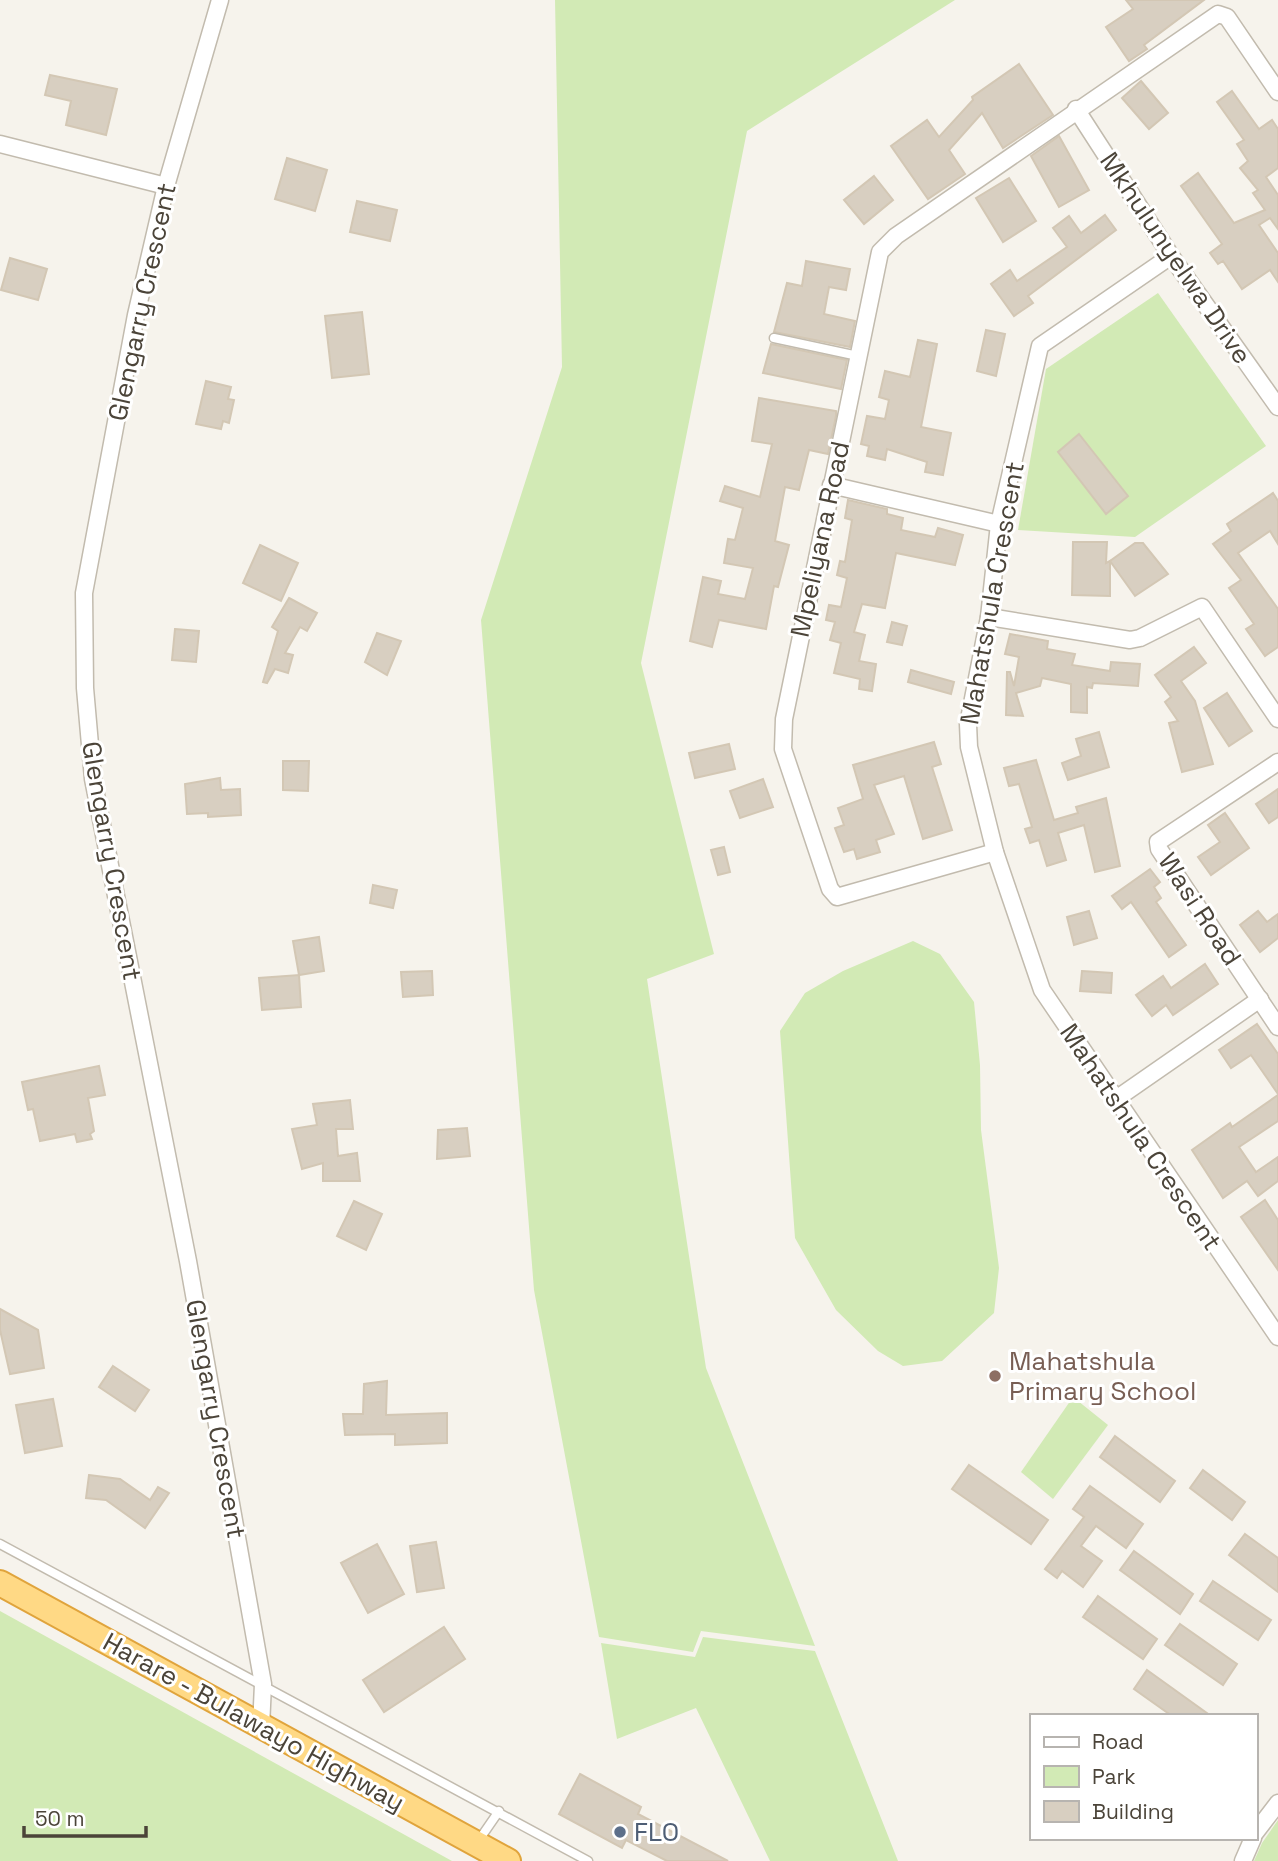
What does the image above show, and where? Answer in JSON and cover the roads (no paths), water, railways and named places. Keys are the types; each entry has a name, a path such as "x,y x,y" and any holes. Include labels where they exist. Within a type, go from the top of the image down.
{"highway":[{"name":"Harare - Bulawayo Highway","path":"0,1583 508,1861"}],"street":[{"name":"Glengarry Crescent","path":"220,0 166,186 136,315 84,593 85,688 93,779 188,1261 263,1684 261,1727"},
{"name":"Mpeliyana Road","path":"995,852 842,898 830,889 783,749 782,732 880,252 886,243 1076,109 1218,14 1227,18 1278,92"},
{"name":"Mkhulunyelwa Drive","path":"1076,109 1171,256 1278,407"},
{"path":"0,144 166,186"},
{"name":"Mahatshula Crescent","path":"1171,256 1040,346 999,524 989,617 967,737 995,852 1042,990 1278,1337"},
{"path":"831,485 999,524"},
{"path":"989,617 1130,640 1140,638 1202,607 1278,719"},
{"name":"Wasi Road","path":"1278,762 1158,842 1159,849 1278,1027"},
{"path":"1116,1099 1259,999"},
{"path":"1257,1830 1278,1803"},
{"path":"1243,1861 1252,1840"}],"lane":[{"path":"774,338 858,356"},
{"path":"0,1544 499,1811 587,1861"},
{"path":"476,1843 499,1811"}],"place":[{"name":"Mahatshula Primary School","path":"995,1376"},
{"name":"FLO","path":"620,1832"}]}
